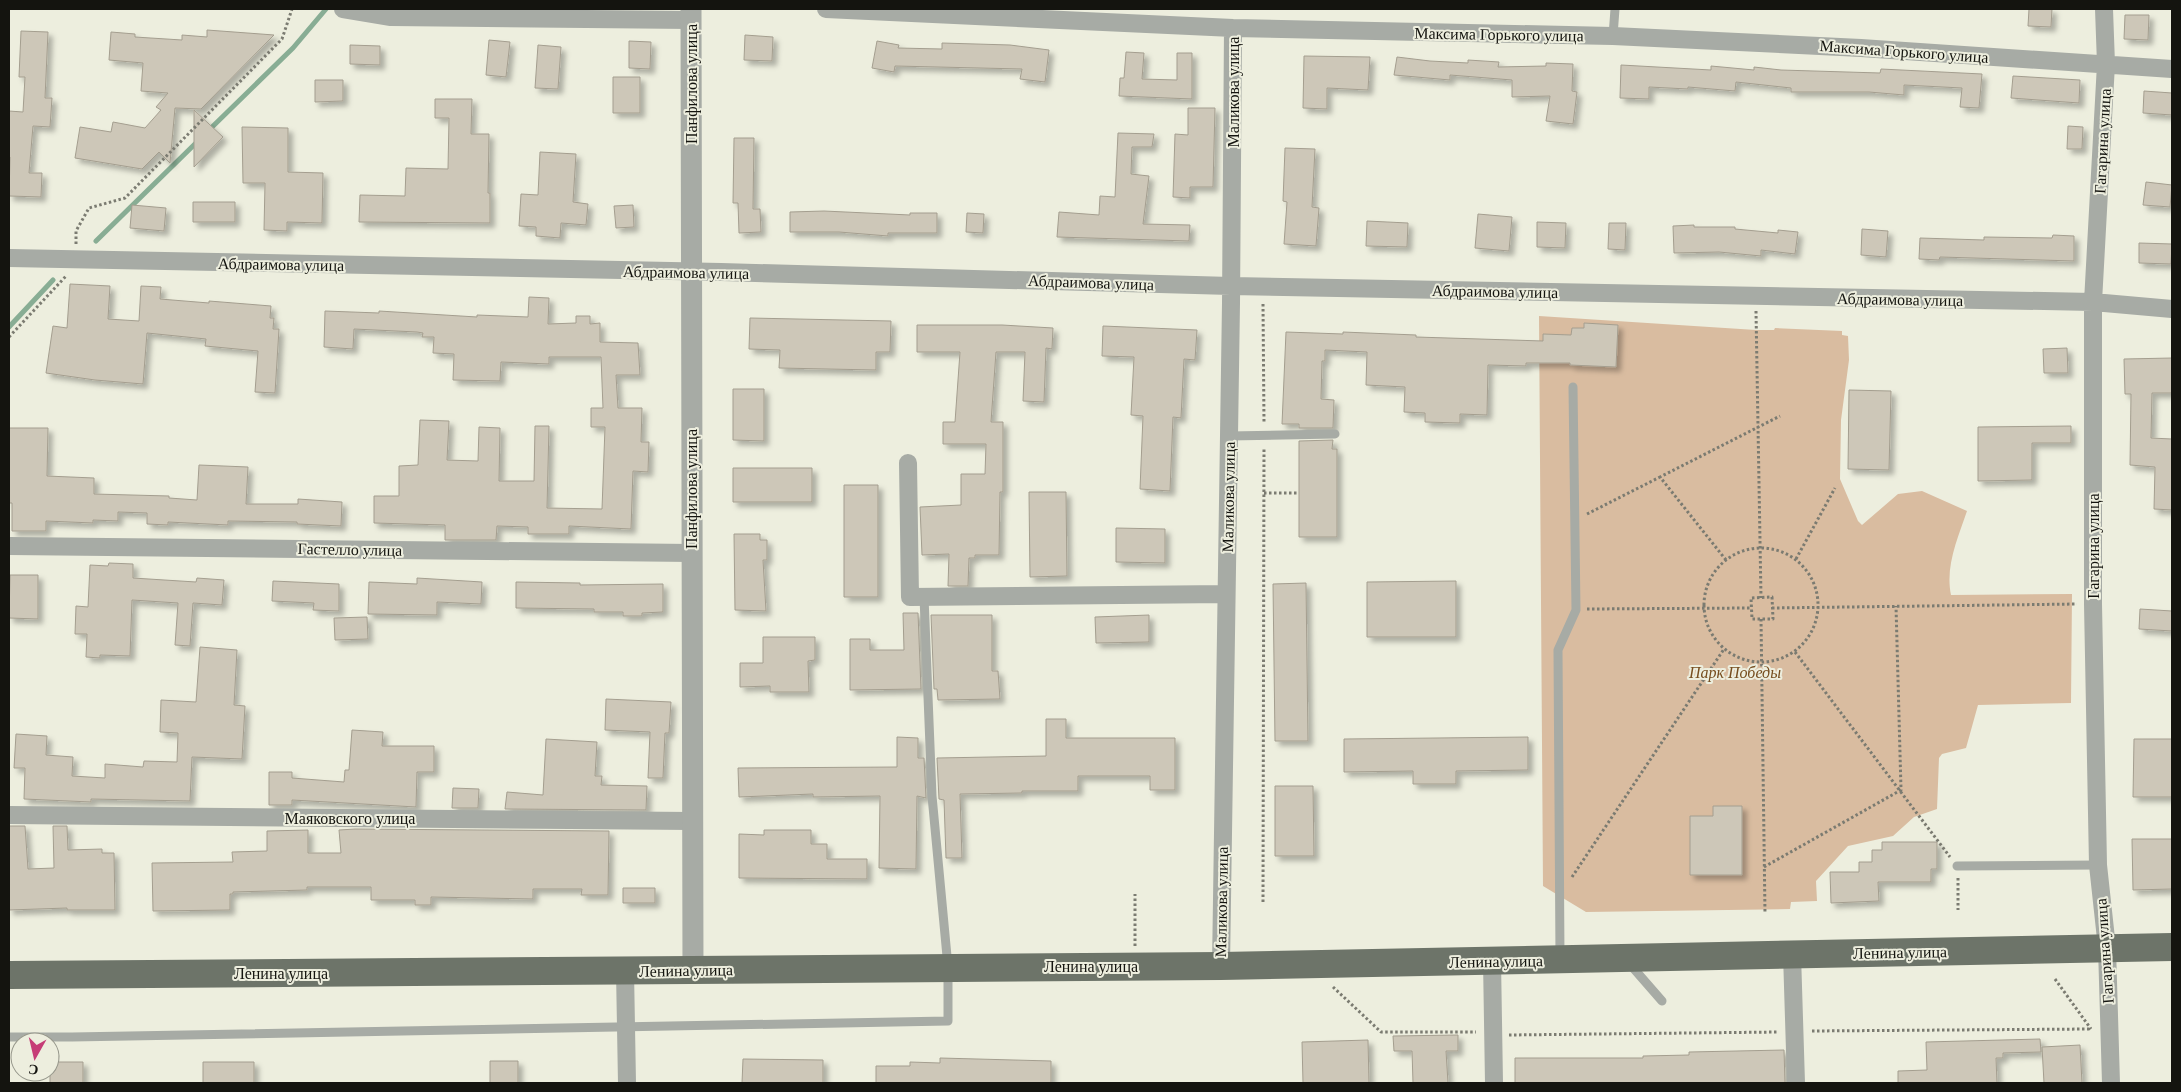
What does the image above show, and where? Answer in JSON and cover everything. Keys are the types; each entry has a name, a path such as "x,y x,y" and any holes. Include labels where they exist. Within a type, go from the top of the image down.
{"main road":[{"name":"Ленина улица","path":"9,975 1220,966 2172,948"}],"street":[{"path":"343,9 391,16 691,14"},
{"name":"Максима Горького улица","path":"826,9 1233,28 1613,36 1861,48 2172,69"},
{"name":"Гагарина улица","path":"2104,9 2106,64 2093,302 2093,604 2098,865 2107,948 2111,1083"},
{"name":"Панфилова улица","path":"691,14 693,970"},
{"name":"Маликова улица","path":"1220,966 1232,286 1233,28"},
{"name":"Абдраимова улица","path":"9,258 71,268 691,272 1232,286 2093,302 2172,309"},
{"path":"908,463 910,597 1226,594"},
{"name":"Гастелло улица","path":"9,546 692,553"},
{"name":"Маяковского улица","path":"9,815 692,820"},
{"path":"1792,954 1796,1083"},
{"path":"1492,960 1494,1083"},
{"path":"625,971 627,1083"}],"lane":[{"path":"1613,36 1615,9"},
{"path":"1560,960 1558,650 1576,610 1573,387"},
{"path":"1229,436 1335,434"},
{"path":"9,1037 948,1021 948,967 932,796 924,597"},
{"path":"1957,866 2098,865"},
{"path":"1625,958 1662,1001"}],"path":[{"path":"9,337 71,268 76,231 89,208 124,198 282,39 292,9"},
{"path":"1756,296 1761,598"},
{"path":"1263,304 1263,902"},
{"path":"1574,520 1780,416"},
{"path":"1660,477 1726,560"},
{"path":"1796,559 1835,488"},
{"path":"1264,493 1299,493"},
{"path":"1760,548 1779,551 1796,559 1807,571 1815,586 1819,607 1818,618 1810,637 1795,652 1779,660 1762,663 1742,659 1724,649 1710,631 1704,609 1707,587 1715,572 1726,560 1742,552 1760,548"},
{"path":"1751,598 1772,598 1772,608 1772,619 1752,619 1751,598"},
{"path":"1772,608 2093,604"},
{"path":"1896,606 1901,790"},
{"path":"1576,610 1752,608"},
{"path":"1761,619 1764,914"},
{"path":"1560,897 1724,649"},
{"path":"1795,652 1957,866 1958,910"},
{"path":"1764,867 1901,790"},
{"path":"1134,948 1135,894"},
{"path":"2055,979 2091,1029"},
{"path":"1333,986 1380,1032 1471,1031 1493,1035"}],"green space":[{"name":"Парк Победы","path":"1539,316 1756,330 1774,330 1775,328 1842,331 1842,335 1848,336 1849,360 1841,420 1840,479 1858,521 1862,525 1898,494 1922,491 1967,511 1951,563 1951,595 2072,594 2071,703 1978,705 1966,748 1942,754 1939,758 1937,809 1914,817 1893,836 1848,846 1816,881 1817,901 1791,902 1790,909 1586,912 1543,886"}],"building":[{"path":"2029,9 2052,9 2051,27 2028,26"},
{"path":"2125,15 2149,15 2148,40 2124,39"},
{"path":"207,30 274,35 201,109 175,108 170,163 159,152 142,169 75,158 80,127 111,132 113,122 145,128 161,110 156,107 168,93 141,91 143,63 109,60 111,32 135,34 135,37 182,40 182,35 207,37"},
{"path":"21,31 48,32 45,98 52,98 50,127 33,126 29,173 42,173 41,197 9,196 9,111 23,112 25,77 19,77"},
{"path":"745,35 773,37 772,61 744,60"},
{"path":"489,40 510,42 506,77 486,75"},
{"path":"629,41 651,42 650,69 629,68"},
{"path":"877,41 899,45 898,48 942,49 942,43 1010,45 1049,50 1045,82 1020,79 1022,69 895,66 894,72 872,68"},
{"path":"350,45 380,46 380,65 350,64"},
{"path":"538,45 561,47 558,89 535,88"},
{"path":"1126,52 1144,53 1142,79 1177,80 1177,53 1192,53 1192,99 1119,96 1120,78 1124,78"},
{"path":"1304,56 1370,57 1368,90 1327,88 1327,109 1303,108"},
{"path":"1397,57 1468,63 1468,60 1499,62 1498,67 1546,66 1546,63 1573,64 1572,91 1577,92 1573,124 1546,121 1550,96 1512,97 1512,80 1450,75 1450,80 1394,75"},
{"path":"1621,65 1711,70 1711,66 1754,70 1754,67 1781,70 1880,73 1881,69 1982,74 1979,108 1960,107 1962,88 1904,85 1904,95 1869,92 1791,92 1791,88 1736,82 1735,91 1688,87 1688,89 1649,87 1649,99 1620,98"},
{"path":"2013,76 2080,80 2079,103 2011,98"},
{"path":"613,77 640,77 640,113 613,113"},
{"path":"315,80 343,80 343,101 315,102"},
{"path":"2144,91 2172,93 2172,115 2143,113"},
{"path":"435,99 472,99 471,134 489,134 488,193 490,193 490,223 359,222 360,195 405,196 406,168 448,169 449,118 435,118"},
{"path":"1188,108 1215,108 1213,187 1190,187 1190,198 1173,197 1175,134 1188,135"},
{"path":"194,110 223,137 194,167"},
{"path":"2068,126 2083,127 2082,149 2067,149"},
{"path":"242,127 288,128 288,172 323,173 322,223 287,222 287,231 264,230 265,183 243,183"},
{"path":"1118,133 1154,134 1152,147 1132,147 1131,174 1149,176 1143,224 1190,225 1189,241 1057,237 1059,212 1099,215 1100,196 1115,197"},
{"path":"734,138 754,138 753,209 760,209 761,232 739,233 738,203 733,203"},
{"path":"1285,148 1315,149 1312,207 1319,208 1316,246 1284,244 1287,202 1283,201"},
{"path":"540,152 576,154 573,202 588,204 586,225 561,223 560,238 536,236 536,227 519,226 521,194 538,195"},
{"path":"2146,182 2172,185 2170,207 2143,205"},
{"path":"193,202 235,202 235,222 193,222"},
{"path":"132,205 166,208 164,231 130,228"},
{"path":"633,205 634,227 616,228 614,206"},
{"path":"824,211 910,215 910,213 937,213 937,233 888,233 888,236 839,232 790,232 790,212"},
{"path":"967,213 984,214 983,233 966,232"},
{"path":"1478,214 1512,217 1509,251 1475,248"},
{"path":"1367,221 1408,223 1407,247 1366,246"},
{"path":"1537,222 1566,223 1565,248 1537,247"},
{"path":"1609,223 1626,223 1625,250 1608,249"},
{"path":"1694,225 1694,227 1735,227 1735,229 1778,233 1778,230 1798,232 1795,254 1761,250 1761,256 1719,252 1674,253 1673,226"},
{"path":"1862,229 1888,231 1886,257 1861,255"},
{"path":"2053,235 2074,236 2074,261 1940,257 1939,260 1919,259 1920,238 1984,240 1984,237 2052,238"},
{"path":"2139,243 2172,244 2171,264 2139,263"},
{"path":"70,284 110,286 108,319 139,321 141,286 161,287 160,299 271,306 270,318 274,318 273,329 279,329 275,393 255,392 258,351 205,346 206,339 147,333 143,384 46,373 53,326 67,328"},
{"path":"529,297 549,298 548,324 576,323 576,316 590,316 590,324 600,323 600,342 638,343 640,375 616,375 618,408 642,408 641,442 649,442 648,472 633,471 631,529 569,526 569,534 528,534 528,527 497,526 496,540 445,540 445,525 374,523 374,496 399,496 399,466 418,465 420,420 449,421 447,460 478,461 479,427 500,428 499,481 534,481 535,426 549,426 547,508 602,509 605,427 591,427 591,408 603,408 601,357 549,357 549,364 501,362 500,381 453,380 454,354 433,353 434,337 422,337 423,333 354,329 353,349 324,347 325,311 379,313 379,311 477,317 477,315 528,317"},
{"path":"750,318 891,321 890,352 876,352 876,370 779,368 780,350 749,349"},
{"path":"1584,323 1618,325 1616,367 1570,365 1570,363 1526,363 1526,366 1488,365 1487,415 1460,414 1460,423 1425,422 1425,413 1404,412 1405,387 1366,385 1367,352 1325,350 1325,361 1322,361 1321,399 1334,400 1333,428 1299,428 1299,424 1282,424 1286,332 1343,334 1343,332 1416,335 1416,337 1543,341 1543,334 1571,335 1572,328 1584,328"},
{"path":"917,325 1002,325 1053,328 1052,349 1046,348 1044,402 1023,401 1025,352 996,352 991,422 1003,422 1003,492 1000,492 999,555 975,555 975,558 969,558 968,586 948,586 949,554 922,555 920,507 961,505 961,474 985,474 986,444 943,444 943,422 955,422 960,352 917,352"},
{"path":"1103,326 1197,330 1195,360 1184,359 1181,418 1173,417 1170,491 1140,489 1143,416 1131,415 1134,357 1102,356"},
{"path":"2067,348 2068,373 2044,373 2043,349"},
{"path":"2172,358 2172,393 2152,393 2151,438 2172,439 2172,510 2154,509 2155,467 2130,465 2131,394 2125,394 2124,359"},
{"path":"733,389 764,389 764,441 733,440"},
{"path":"1849,390 1891,391 1889,470 1848,469"},
{"path":"2071,426 2071,443 2032,443 2032,480 1978,481 1978,427"},
{"path":"9,428 48,428 47,476 94,478 94,494 169,496 169,498 197,500 199,465 248,467 246,504 298,504 298,499 342,502 341,526 297,524 297,522 228,521 228,525 168,522 168,525 147,524 147,513 118,512 118,521 93,520 93,523 46,521 46,531 12,531 12,503 9,503"},
{"path":"1333,440 1332,449 1337,449 1337,537 1299,537 1299,441"},
{"path":"733,468 812,468 812,502 733,502"},
{"path":"844,485 878,485 878,597 844,597"},
{"path":"1029,492 1066,492 1067,576 1030,577"},
{"path":"1116,528 1165,529 1165,563 1116,562"},
{"path":"734,534 760,534 760,540 767,540 767,560 763,560 766,611 735,610"},
{"path":"109,563 133,564 133,578 196,582 197,578 224,580 222,605 193,603 190,646 175,645 178,603 132,600 130,656 100,655 100,658 86,657 87,634 75,634 76,606 88,607 90,565 108,566"},
{"path":"10,575 38,575 38,619 9,618"},
{"path":"417,578 482,582 481,604 437,602 437,615 368,614 369,582 417,584"},
{"path":"273,581 339,584 339,611 313,610 314,603 272,601"},
{"path":"1456,581 1456,637 1367,637 1367,582"},
{"path":"516,582 580,583 580,585 663,584 663,612 642,613 642,616 623,616 623,612 594,612 594,609 516,608"},
{"path":"1306,583 1308,741 1275,741 1273,584"},
{"path":"2140,609 2172,611 2172,631 2139,629"},
{"path":"903,613 918,613 921,689 850,690 850,639 870,639 870,650 904,650"},
{"path":"931,615 992,615 992,671 998,671 1000,699 938,700 937,689 934,689"},
{"path":"1149,615 1149,642 1096,643 1095,617"},
{"path":"367,617 368,639 335,640 334,618"},
{"path":"763,637 815,637 815,660 808,661 809,692 770,692 770,686 740,687 740,663 763,663"},
{"path":"200,647 237,650 234,705 245,706 242,759 192,757 190,801 91,799 91,802 24,799 25,768 14,768 16,734 47,736 46,755 73,757 72,776 105,778 105,764 143,767 144,761 177,762 178,733 160,732 161,700 196,702"},
{"path":"606,699 671,702 669,733 665,733 663,778 648,778 650,732 605,730"},
{"path":"1046,719 1066,719 1066,738 1175,738 1175,790 1150,790 1150,776 1078,776 1078,791 960,794 962,858 946,858 944,800 939,799 937,758 1046,756"},
{"path":"352,730 383,732 382,746 434,746 434,772 417,772 416,807 292,800 292,805 269,805 269,772 292,772 292,778 344,782 345,770 349,770"},
{"path":"897,737 918,738 918,758 924,758 926,798 917,796 916,869 879,868 880,796 813,797 813,794 739,797 738,768 897,767"},
{"path":"1528,737 1528,770 1456,771 1456,784 1413,784 1413,771 1344,772 1344,739"},
{"path":"546,739 597,742 595,776 602,776 601,785 647,786 646,810 505,809 507,792 543,795"},
{"path":"2134,739 2172,739 2172,797 2133,797"},
{"path":"1275,786 1313,786 1314,856 1275,856"},
{"path":"453,788 479,789 478,808 452,808"},
{"path":"1713,806 1742,806 1742,875 1690,875 1690,816 1713,816"},
{"path":"9,826 25,826 28,869 54,868 53,826 67,826 68,850 102,849 102,853 114,853 115,910 67,910 67,908 9,910"},
{"path":"308,830 308,853 341,853 339,830 609,831 608,895 581,895 582,889 533,889 533,899 431,897 431,905 415,905 415,900 371,900 371,887 307,887 307,890 233,892 233,894 230,894 230,910 153,911 152,863 233,862 232,852 267,851 267,831"},
{"path":"764,830 811,830 811,844 827,844 827,859 867,859 867,879 739,878 739,834 764,835"},
{"path":"2132,839 2172,839 2172,889 2133,890"},
{"path":"1882,842 1937,842 1937,869 1931,869 1931,882 1878,882 1879,901 1831,903 1830,872 1859,872 1859,862 1872,862 1872,850 1882,850"},
{"path":"623,888 655,888 655,903 623,903"},
{"path":"1458,1035 1458,1051 1446,1051 1448,1083 1413,1083 1412,1051 1394,1051 1393,1036"},
{"path":"2040,1039 2041,1052 2003,1053 2003,1058 1996,1058 1997,1083 1898,1083 1898,1071 1927,1070 1926,1042"},
{"path":"1368,1040 1369,1083 1303,1083 1302,1042"},
{"path":"2080,1045 2082,1083 2044,1083 2042,1047"},
{"path":"1784,1050 1785,1083 1515,1083 1515,1058 1643,1058 1643,1056 1689,1055 1689,1052"},
{"path":"940,1058 1051,1061 1051,1083 876,1083 876,1066 910,1066 910,1062 940,1063"},
{"path":"743,1059 823,1060 823,1083 742,1083"},
{"path":"490,1061 518,1061 518,1083 490,1083"},
{"path":"60,1062 83,1062 83,1083 50,1083 60,1082"},
{"path":"203,1062 254,1062 254,1083 203,1083"}],"waterway":[{"path":"208,131 293,48 326,9"},
{"path":"96,241 199,140"},
{"path":"9,327 53,280"}]}
